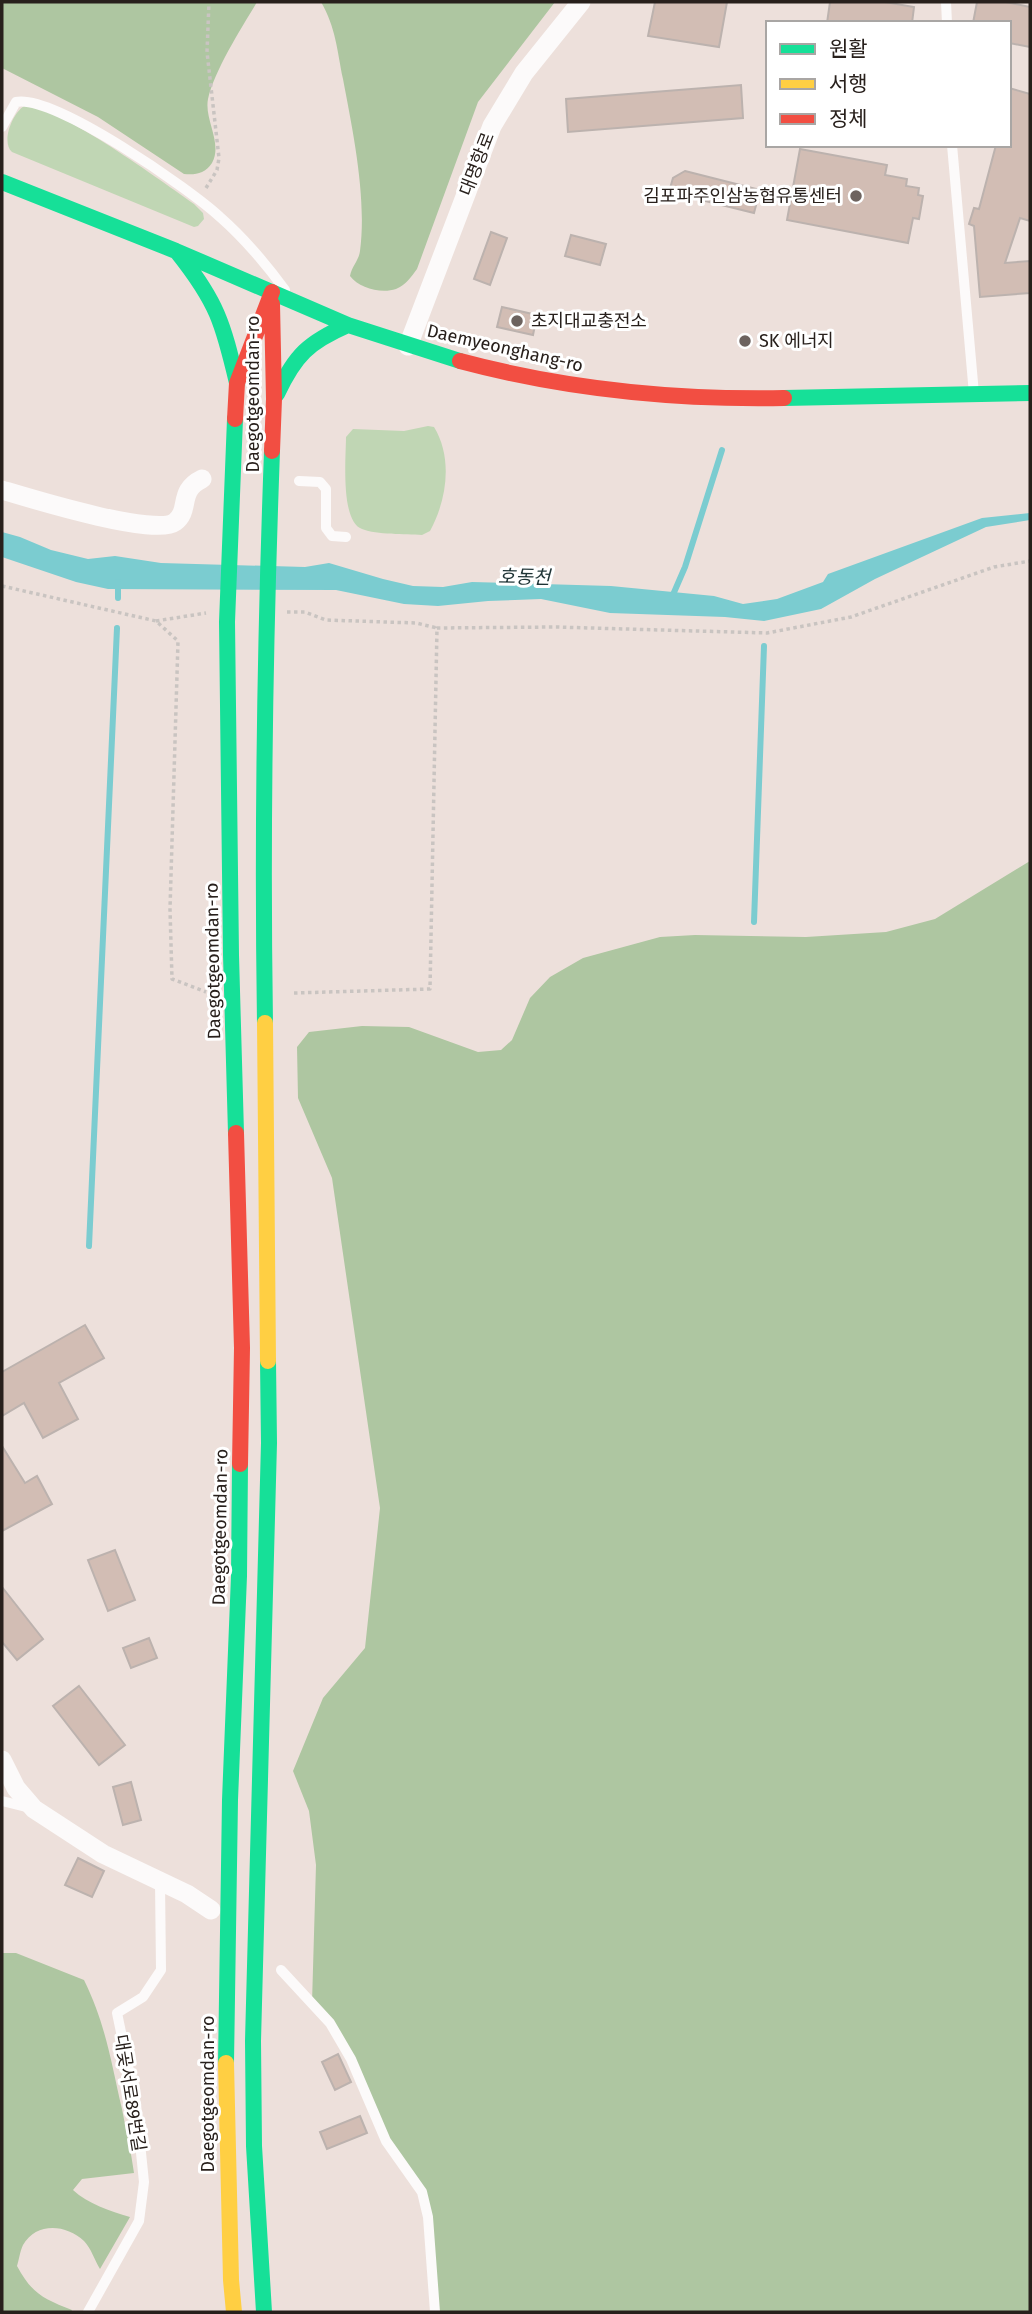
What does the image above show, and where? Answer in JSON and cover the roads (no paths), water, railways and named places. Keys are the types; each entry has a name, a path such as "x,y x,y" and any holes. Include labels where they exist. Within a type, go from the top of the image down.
{"main road":[{"name":"Daemyeonghang-ro","path":"2,182 176,251 348,325 462,362 555,383 658,394 769,398 1030,393"},
{"path":"176,251 210,295 219,314 237,383"},
{"name":"Daegotgeomdan-ro","path":"234,2312 230,2280 226,2048 230,1800 239,1576 242,1348 232,982 227,622 237,383 272,292"},
{"name":"Daegotgeomdan-ro","path":"264,2312 254,2146 253,2041 269,1443 268,1151 263,882 272,617 272,292"},
{"path":"274,399 291,363 306,346 322,335 348,325"}],"street":[{"name":"대명항로","path":"408,346 492,126 524,74 581,2"},
{"path":"2,490 118,521 158,527 174,524 182,514 186,493 192,484 202,479"},
{"path":"2,1760 16,1788 34,1810 103,1854 187,1894 212,1910"}],"lane":[{"path":"946,2 947,21"},
{"path":"2,127 16,102 25,100 58,113 111,141 199,199 254,251 294,301"},
{"path":"952,147 974,394"},
{"path":"299,481 320,482 326,489 326,528 332,536 346,537"},
{"path":"2,1801 34,1810"},
{"name":"대곶서로89번길","path":"88,2312 139,2221 144,2182 136,2104 117,2013 143,1997 161,1970 160,1882"},
{"path":"281,1970 330,2022 351,2059 386,2141 422,2192 428,2217 435,2312"}],"water":[{"path":"1030,513 1030,520 986,527 875,579 821,609 764,621 610,613 541,599 438,606 404,604 336,590 108,589 76,582 2,557 2,532 51,550 88,559 115,556 161,563 305,567 329,563 413,586 443,587 472,582 611,586 714,596 743,604 777,599 823,582 828,574 982,518"}],"waterway":[{"path":"672,597 685,567 722,450"},
{"path":"118,582 118,598"},
{"path":"89,1246 117,628"},
{"path":"754,922 764,646"}],"place":[{"name":"김포파주인삼농협유통센터","path":"856,196"},
{"name":"초지대교충전소","path":"517,321"},
{"name":"SK 에너지","path":"745,341"}],"water label":[{"name":"호동천","path":"524,577"}]}
